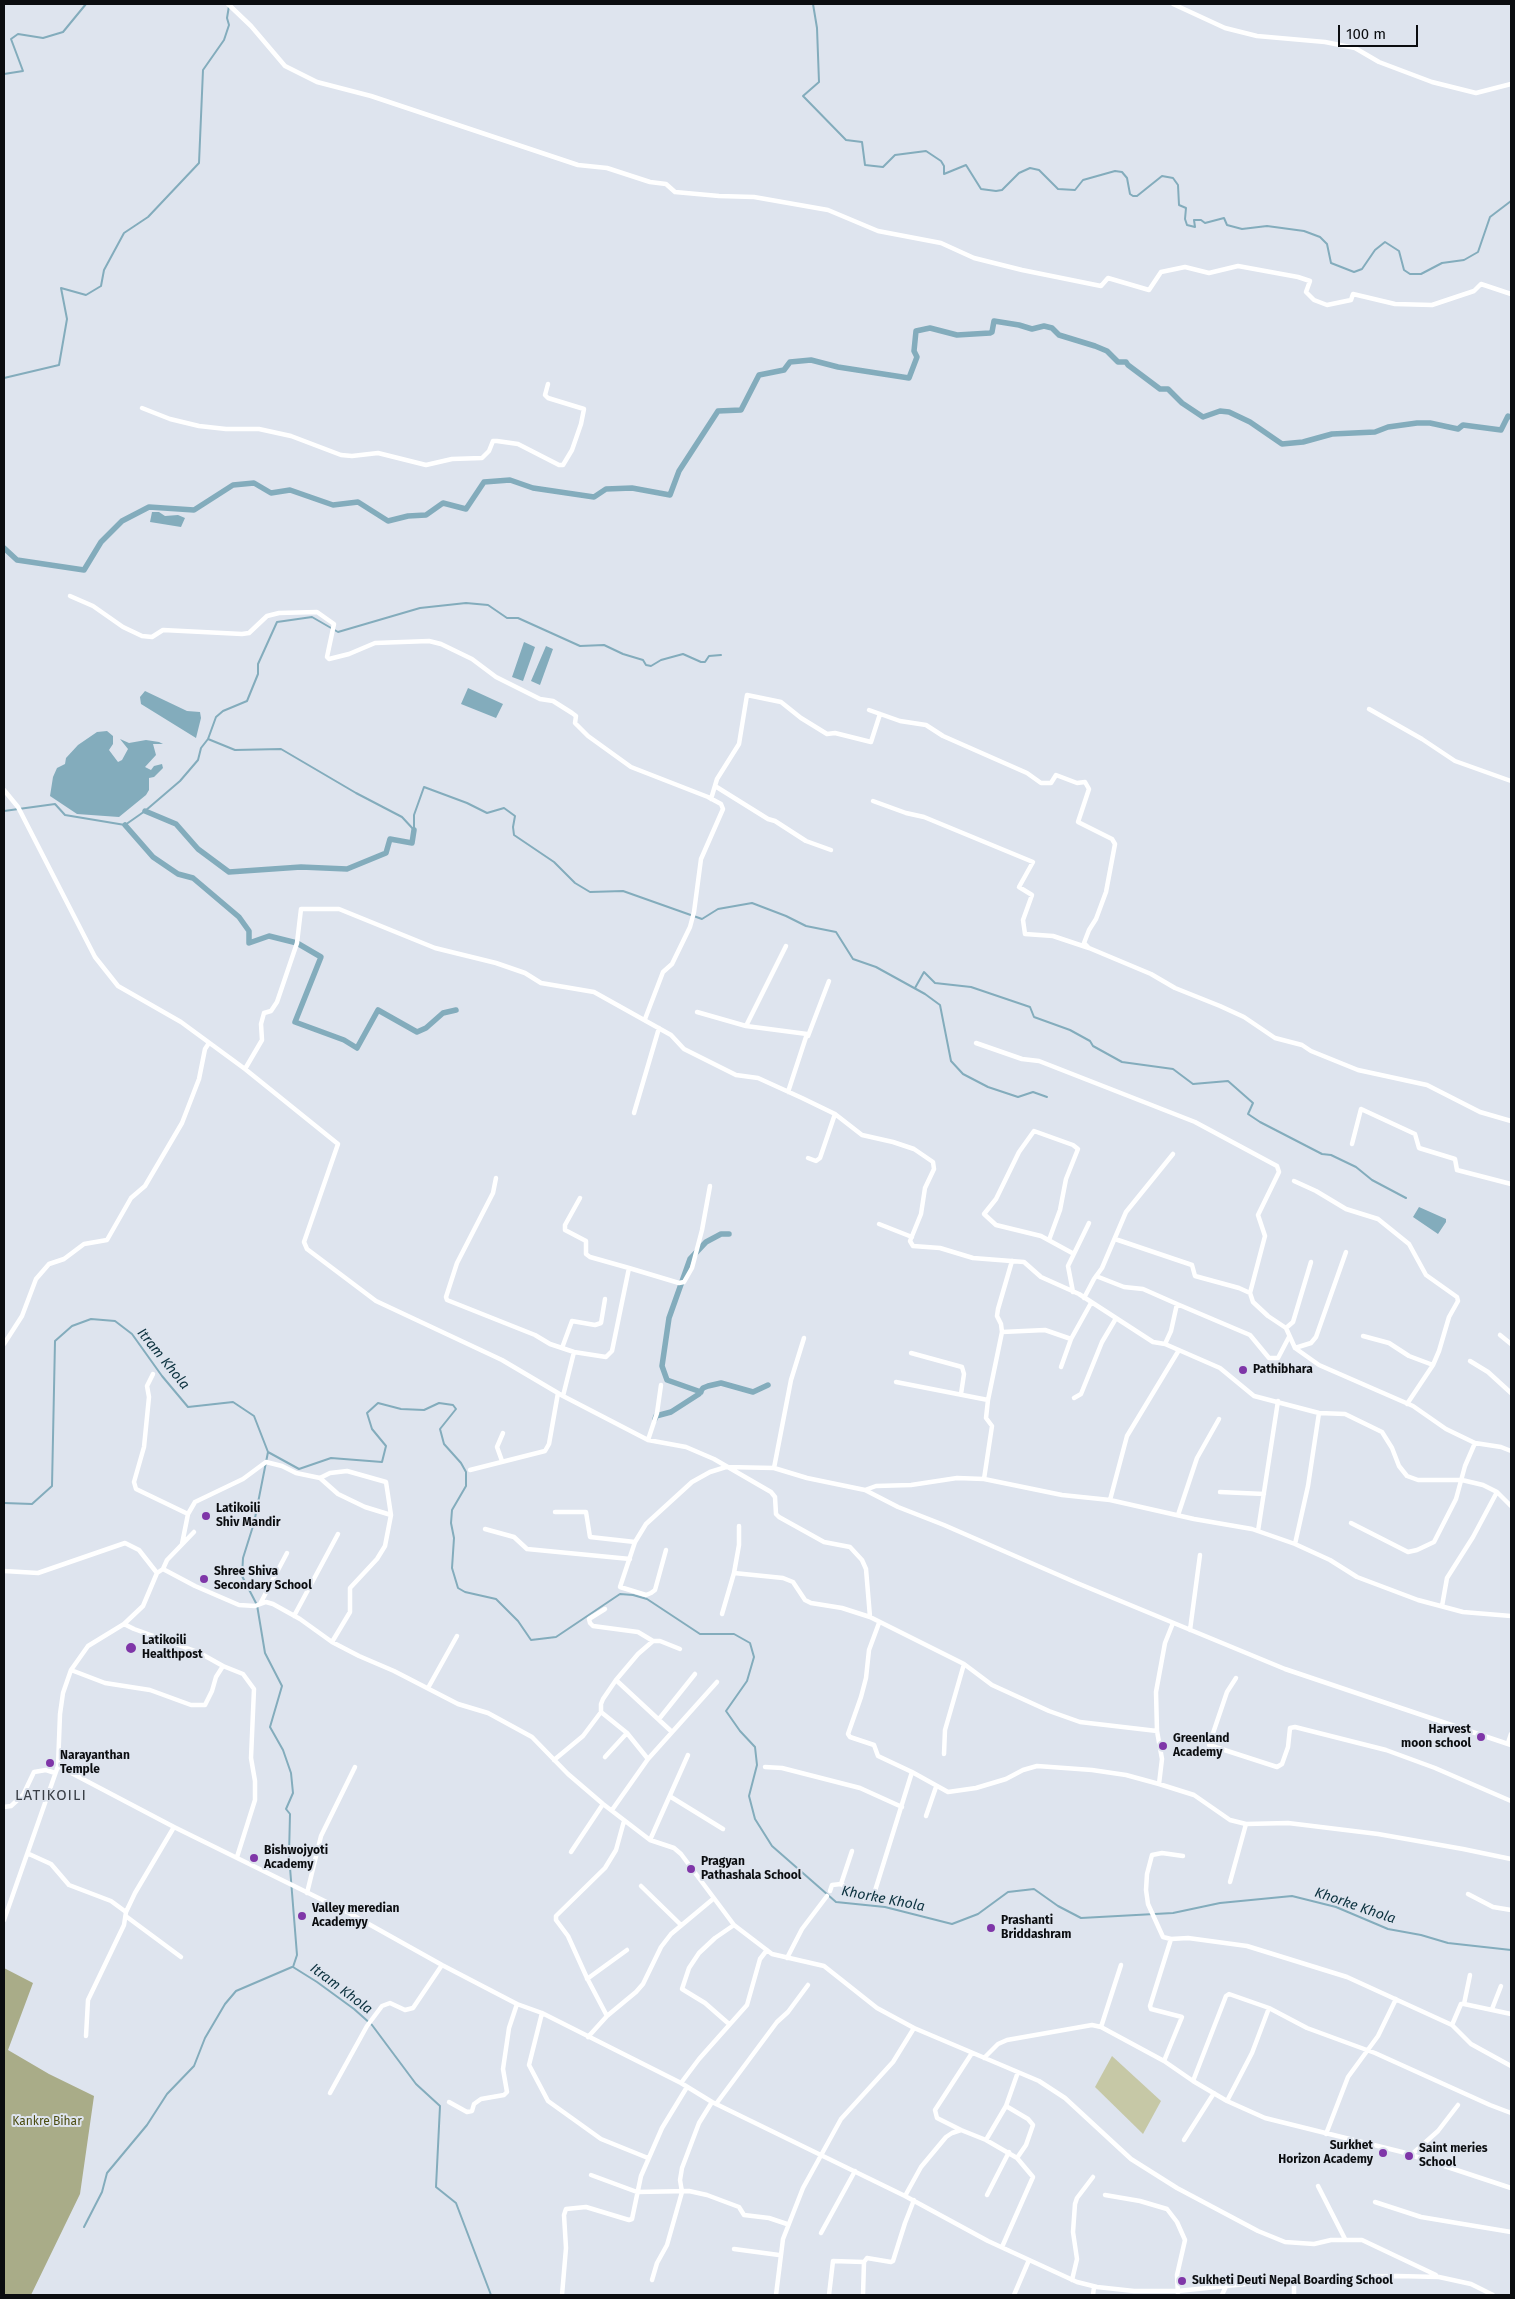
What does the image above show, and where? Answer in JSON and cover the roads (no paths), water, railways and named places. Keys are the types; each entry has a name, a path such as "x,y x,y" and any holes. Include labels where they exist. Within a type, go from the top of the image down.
{"street":[{"path":"228,4 251,26 285,66 317,82 371,96 578,165 607,168 650,182 666,184 675,192 754,197 828,210 878,231 942,243 974,258 1101,286 1108,278 1149,290 1161,272 1185,267 1209,273 1238,266 1310,281 1306,292 1314,300 1327,305 1351,300 1353,294 1395,304 1432,305 1474,291 1481,284 1511,294"},
{"path":"1173,4 1225,28 1257,36 1325,42 1355,48 1379,62 1432,82 1476,93 1511,84"},
{"path":"142,408 170,419 191,424 226,429 259,429 291,436 341,455 352,456 378,452 426,465 452,459 482,458 489,451 493,441 497,441 518,444 558,465 563,465 572,450 582,424 584,409 548,398 544,395 548,384"},
{"path":"70,596 93,606 123,627 142,636 152,637 163,630 250,633 267,616 279,613 317,612 334,624 327,656 329,658 349,654 375,643 429,641 441,644 472,659 496,678 540,699 554,701 576,716 574,723 588,736 631,767 721,804 723,809 701,859 692,920 672,964 663,972 645,1019"},
{"path":"712,799 723,767 737,749 747,696 782,702 801,718 827,734 835,733 870,742 880,714"},
{"path":"1369,709 1422,739 1455,761 1511,781"},
{"path":"869,710 900,721 926,725 943,736 1027,773 1041,783 1051,783 1056,775 1078,783 1085,782 1088,789 1078,822 1112,839 1115,844 1106,892 1096,919 1088,930 1084,944 1089,948"},
{"path":"715,786 806,841 831,850"},
{"path":"4,790 18,806 96,957 118,986 182,1022 245,1069 338,1144 304,1242 307,1249 376,1301 502,1360 563,1396 648,1440 686,1447 774,1494 776,1514 779,1518 824,1542 850,1547 857,1553 866,1569 870,1617"},
{"path":"872,801 924,817 1033,862 1019,887 1032,895 1023,920 1025,934 1053,936 1089,948 1151,974 1175,988 1244,1017 1275,1038 1302,1045 1358,1070 1427,1085 1480,1112 1511,1121"},
{"path":"245,1069 262,1040 261,1024 264,1013 271,1011 277,1002 296,944 301,908 339,909 434,948 496,963 525,973 541,983 594,992 671,1035 684,1050 736,1075 758,1078 835,1114 862,1135 914,1149 933,1162 934,1169 925,1188 922,1214 910,1241 913,1246 940,1248 973,1258 1024,1262 1041,1277 1084,1298 1115,1320 1122,1321 1153,1342 1165,1344 1220,1368 1254,1396 1320,1413 1345,1414 1382,1432 1392,1448 1399,1466 1407,1476 1418,1480 1462,1480 1482,1485 1497,1492 1511,1506"},
{"path":"746,1026 786,946"},
{"path":"788,1092 829,981"},
{"path":"697,1012 746,1026 806,1033 808,1036"},
{"path":"634,1113 659,1028"},
{"path":"4,1344 22,1316 36,1279 49,1264 64,1259 84,1244 107,1240 131,1198 145,1186 182,1123 199,1079 208,1043"},
{"path":"976,1043 1022,1059 1039,1061 1195,1122 1277,1166 1279,1172 1258,1215 1265,1236 1250,1293 1252,1302 1286,1328 1296,1348 1319,1365 1408,1404 1429,1416 1446,1429 1475,1443 1501,1447 1511,1452"},
{"path":"1352,1144 1361,1109 1415,1134 1419,1148 1455,1159 1457,1170 1511,1184"},
{"path":"808,1158 816,1161 820,1158 835,1114"},
{"path":"1049,1240 1060,1210 1066,1179 1078,1149 1073,1145 1034,1130 1018,1152 996,1199 984,1214 996,1225 1010,1230 1030,1232 1074,1254"},
{"path":"1084,1298 1102,1268 1126,1212 1173,1154"},
{"path":"496,1178 493,1193 457,1264 446,1297 447,1300 562,1348 574,1352 606,1357 610,1355 629,1268"},
{"path":"1294,1181 1316,1191 1346,1209 1378,1219 1409,1244 1426,1275 1457,1297 1458,1301 1449,1317 1433,1365 1408,1404"},
{"path":"580,1198 565,1225 566,1230 586,1241 586,1254 590,1257 679,1283 684,1282 692,1268 702,1230 710,1186"},
{"path":"1073,1292 1068,1266 1089,1223"},
{"path":"880,1224 912,1237"},
{"path":"1115,1239 1192,1265 1196,1276 1250,1293"},
{"path":"1296,1348 1311,1342 1316,1337 1346,1252"},
{"path":"984,1479 992,1426 986,1418 988,1400 1002,1332 997,1316 1012,1261"},
{"path":"1286,1328 1293,1322 1311,1262"},
{"path":"1096,1276 1124,1287 1143,1289 1250,1335 1269,1358 1278,1358 1289,1337"},
{"path":"562,1348 572,1321 595,1325 601,1323 605,1299"},
{"path":"1061,1367 1071,1339 1091,1303"},
{"path":"1165,1344 1171,1331 1176,1304"},
{"path":"1074,1398 1081,1394 1102,1342 1115,1320"},
{"path":"1002,1332 1045,1330 1071,1339"},
{"path":"1500,1334 1511,1344"},
{"path":"1363,1336 1389,1343 1409,1356 1433,1365"},
{"path":"774,1468 791,1380 804,1338"},
{"path":"1110,1500 1127,1436 1179,1350"},
{"path":"563,1396 574,1352"},
{"path":"911,1353 962,1367 964,1374 961,1394"},
{"path":"1470,1361 1488,1372 1511,1393"},
{"path":"153,1374 147,1386 149,1397 144,1447 134,1482 136,1489 188,1514"},
{"path":"896,1382 988,1400"},
{"path":"648,1440 657,1412 662,1386"},
{"path":"470,1470 545,1451 548,1448 558,1393"},
{"path":"1258,1531 1278,1401"},
{"path":"1295,1544 1308,1486 1320,1413"},
{"path":"1178,1515 1197,1458 1219,1419"},
{"path":"502,1461 497,1447 504,1434"},
{"path":"1351,1524 1408,1552 1424,1548 1434,1542 1456,1499 1465,1466 1475,1443"},
{"path":"182,1545 188,1514 195,1502 243,1479 266,1462 282,1466 296,1473 320,1478 338,1494 365,1507 391,1514"},
{"path":"666,1550 655,1590 646,1595 620,1587 635,1542 646,1524 692,1482 710,1472 726,1467 774,1468 807,1478 865,1490 898,1507 1285,1669 1510,1744 1511,1734"},
{"path":"320,1478 330,1473 347,1471 386,1482 391,1514 385,1546 377,1559 350,1588 350,1612 332,1642"},
{"path":"865,1490 876,1486 911,1485 957,1478 984,1479 1062,1495 1110,1500 1258,1531 1295,1544 1330,1560 1357,1577 1418,1600 1463,1612 1511,1616"},
{"path":"1220,1492 1264,1494"},
{"path":"1442,1606 1447,1578 1474,1537 1497,1492"},
{"path":"555,1512 586,1512 590,1537 635,1542"},
{"path":"722,1614 734,1572 739,1545 739,1526"},
{"path":"485,1529 514,1537 527,1549 630,1558"},
{"path":"4,1920 58,1766 60,1714 71,1670 88,1646 124,1624 143,1606 158,1572 163,1569 167,1560 194,1532"},
{"path":"294,1616 338,1534"},
{"path":"4,1571 38,1573 124,1543 139,1550 158,1572"},
{"path":"257,1605 287,1553"},
{"path":"1190,1630 1200,1556"},
{"path":"163,1569 195,1586 239,1605 269,1603 294,1616 332,1642 359,1656 394,1671 458,1704 488,1713 526,1733 624,1821 650,1840 674,1848 681,1854 734,1925 772,1954 824,1966 877,2008 914,2028 945,2043 1039,2081 1064,2098 1130,2159 1176,2188 1258,2231 1285,2242 1314,2244 1345,2239 1371,2243 1407,2263 1439,2277"},
{"path":"734,1572 783,1578 793,1582 805,1600 811,1603 842,1608 870,1617 964,1664 992,1685 1056,1714 1080,1722 1157,1731"},
{"path":"604,1609 589,1619 590,1623 594,1626 638,1632 653,1641 660,1641 680,1649"},
{"path":"879,1623 869,1650 866,1678 861,1697 848,1734 850,1737 874,1746 878,1756 948,1792 976,1788 1006,1779 1036,1766 1092,1770 1126,1775 1194,1795 1230,1820 1246,1824 1288,1822 1378,1834 1511,1859"},
{"path":"1159,1784 1162,1759 1157,1731 1156,1692 1165,1643 1173,1623"},
{"path":"124,1624 198,1652 223,1666 243,1674 254,1689 251,1758 256,1781 256,1800 237,1857"},
{"path":"428,1688 457,1636"},
{"path":"648,1759 627,1733 602,1712 601,1704 616,1680 643,1649 653,1641"},
{"path":"944,1754 945,1730 964,1664"},
{"path":"71,1670 105,1683 150,1690 191,1705 205,1705 216,1677 223,1666"},
{"path":"659,1719 695,1674"},
{"path":"1236,1678 1227,1692 1209,1745 1277,1767 1282,1764 1288,1747 1290,1728 1295,1727 1386,1750 1511,1800"},
{"path":"616,1680 672,1732"},
{"path":"612,1810 648,1759 717,1682"},
{"path":"554,1760 582,1736 602,1712"},
{"path":"605,1758 627,1733"},
{"path":"650,1840 671,1797 688,1755"},
{"path":"58,1766 174,1827 349,1912 442,1965 517,2004 542,2014 681,2083 714,2103 914,2200 1002,2248 1072,2280 1094,2286 1134,2291 1178,2293 1227,2284 1294,2279 1397,2276 1439,2277 1471,2284 1493,2295"},
{"path":"307,1892 321,1836 355,1767"},
{"path":"765,1767 782,1768 860,1788 902,1807"},
{"path":"4,1807 11,1806 23,1795 34,1772 46,1770 56,1773"},
{"path":"830,1891 832,1885 841,1884 864,1899 871,1898 912,1772"},
{"path":"926,1816 936,1787"},
{"path":"671,1797 723,1828"},
{"path":"571,1852 603,1804"},
{"path":"607,2016 587,1979 568,1936 558,1925 556,1916 605,1868 616,1850 624,1821"},
{"path":"1230,1882 1246,1824"},
{"path":"86,2036 88,2000 135,1892 174,1827"},
{"path":"841,1884 852,1850"},
{"path":"1183,1856 1162,1853 1152,1854 1147,1874 1146,1890 1149,1908 1163,1937 1171,1939 1188,1938 1247,1946 1347,1977 1452,2025 1471,2044 1511,2066"},
{"path":"28,1854 51,1864 69,1885 111,1901 181,1957"},
{"path":"641,1886 681,1925"},
{"path":"1468,1894 1494,1907 1511,1910"},
{"path":"787,1958 802,1929 826,1896"},
{"path":"588,2037 607,2016 643,1984 661,1947 681,1925 713,1899"},
{"path":"729,2024 697,1997 682,1989 689,1968 699,1953 715,1938 734,1925"},
{"path":"1164,2061 1182,2017 1151,2009 1150,2006 1171,1939"},
{"path":"587,1979 628,1950"},
{"path":"681,2083 747,2005 760,1959 767,1950"},
{"path":"330,2093 371,2020 386,2003 406,2010 413,2008 442,1965"},
{"path":"1101,2026 1121,1965"},
{"path":"1464,2004 1470,1975"},
{"path":"652,2280 657,2264 667,2245 682,2192 680,2180 682,2168 699,2123 808,1985"},
{"path":"1492,2009 1502,1986"},
{"path":"1193,2081 1226,1996 1232,1994 1269,2008 1307,2028 1511,2112"},
{"path":"1326,2134 1348,2077 1378,2036 1396,1999"},
{"path":"449,2102 466,2112 472,2110 474,2104 481,2099 504,2095 506,2092 503,2069 509,2028 517,2004"},
{"path":"1452,2025 1461,2004 1511,2014"},
{"path":"1227,2101 1252,2053 1269,2008"},
{"path":"542,2014 530,2066 548,2101 601,2139 648,2158"},
{"path":"984,2058 998,2044 1007,2040 1101,2026 1164,2061 1227,2101 1265,2118 1411,2155 1511,2188"},
{"path":"776,2295 779,2255 787,2224 802,2188 841,2119 893,2062 914,2028"},
{"path":"972,2053 935,2110 937,2118 1009,2152 1017,2158 1033,2177 1002,2248"},
{"path":"986,2140 1006,2106 1018,2072"},
{"path":"562,2295 566,2248 564,2215 566,2209 586,2207 629,2220 633,2217 641,2176 648,2158 662,2128 687,2087"},
{"path":"1184,2140 1214,2093"},
{"path":"1411,2155 1438,2131 1458,2105"},
{"path":"1006,2106 1028,2119 1033,2125 1026,2145 1017,2158"},
{"path":"905,2196 921,2167 940,2144 952,2132 961,2130"},
{"path":"987,2195 1009,2152"},
{"path":"821,2233 855,2171"},
{"path":"591,2176 637,2192 682,2192 708,2195 739,2207 744,2215 770,2218 787,2224"},
{"path":"1072,2280 1076,2259 1073,2232 1075,2204 1077,2198 1093,2177"},
{"path":"1318,2186 1345,2239"},
{"path":"1105,2196 1140,2201 1167,2209 1177,2222 1185,2240 1177,2275 1178,2293"},
{"path":"862,2295 864,2262 867,2258 891,2262 893,2260 904,2223 914,2200"},
{"path":"1375,2202 1421,2218 1511,2232"},
{"path":"734,2249 779,2255"},
{"path":"1014,2295 1029,2260"},
{"path":"829,2295 833,2261 864,2262"},
{"path":"1294,2279 1294,2295"},
{"path":"1222,2295 1227,2284"},
{"path":"1093,2295 1094,2286"}],"water":[{"path":"152,512 159,512 165,516 178,515 185,518 181,527 150,522"},
{"path":"524,642 535,647 523,681 512,677"},
{"path":"546,646 553,649 540,685 531,681"},
{"path":"468,688 503,704 496,718 461,704"},
{"path":"145,691 187,711 200,712 201,718 196,738 141,704 140,697"},
{"path":"107,731 113,736 113,744 109,750 118,762 122,760 128,749 120,739 129,743 146,740 163,744 153,744 156,755 145,767 151,770 154,766 162,764 163,768 154,777 149,778 149,790 146,795 119,817 77,814 50,796 53,777 57,768 65,764 66,758 78,745 97,732"},
{"path":"1419,1207 1446,1219 1438,1234 1413,1217"}],"waterway":[{"path":"4,74 23,71 11,39 18,34 43,38 63,32 86,4"},
{"path":"813,4 817,28 819,82 803,96 846,140 862,142 865,165 883,167 895,155 926,151 941,161 944,166 944,174 966,165 981,189 996,191 1002,190 1019,173 1030,168 1039,170 1058,189 1075,190 1083,180 1115,171 1122,172 1127,178 1130,194 1133,196 1137,196 1162,176 1173,178 1178,185 1179,205 1186,208 1185,219 1187,225 1195,227 1194,220 1201,220 1205,223 1224,218 1227,225 1242,229 1267,226 1304,231 1320,237 1327,244 1331,263 1354,272 1362,269 1375,250 1385,242 1399,251 1404,270 1410,274 1421,274 1442,263 1464,260 1478,252 1490,217 1511,201"},
{"path":"4,378 59,365 67,319 61,288 86,295 101,286 104,270 124,233 148,217 199,163 203,70 224,40 229,25 227,18 229,6"},
{"path":"4,548 17,560 84,570 101,542 122,521 149,507 194,510 233,485 254,483 271,493 290,490 333,505 358,502 388,521 408,516 426,515 443,503 466,509 484,482 510,480 533,488 594,497 606,489 632,488 670,495 679,471 718,411 741,410 759,375 784,370 790,362 811,360 838,367 909,378 917,357 914,351 916,331 930,328 957,335 990,333 992,332 994,321 1032,329 1044,326 1052,328 1059,335 1107,351 1118,362 1126,362 1160,389 1168,389 1182,403 1203,417 1220,411 1229,412 1250,422 1282,444 1303,442 1332,434 1375,432 1388,427 1417,423 1430,423 1458,429 1463,425 1501,430 1508,416 1511,417"},
{"path":"4,811 55,804 65,815 125,825 145,811 180,781 198,760 201,748 208,739 216,717 223,711 247,701 258,674 258,664 277,622 312,617 338,632 420,608 466,603 488,605 507,618 518,618 580,646 604,645 623,654 643,660 646,665 651,666 661,660 683,654 701,662 705,662 709,656 721,655"},
{"path":"208,739 235,750 281,749 356,793 402,817 414,830 414,815 424,787 467,803 487,813 504,808 515,816 514,835 554,862 575,883 590,892 623,891 702,919 718,909 752,903 806,926 836,932 853,959 876,967 925,994 940,1005 951,1061 963,1074 988,1087 1018,1097 1033,1092 1047,1097"},
{"path":"145,811 176,824 198,849 229,872 301,867 347,869 386,853 390,839 412,843 414,830"},
{"path":"125,825 153,857 178,874 193,878 239,917 249,931 249,943 269,936 297,943 321,957 295,1022 344,1040 357,1048 378,1010 417,1032 426,1028 443,1013 456,1010"},
{"path":"915,988 924,972 935,983 971,987 1030,1007 1034,1017 1070,1030 1090,1041 1093,1046 1122,1062 1173,1069 1193,1084 1228,1081 1253,1103 1248,1114 1260,1122 1322,1154 1331,1155 1356,1167 1372,1180 1406,1198"},
{"path":"701,1392 667,1380 662,1366 669,1318 690,1259 706,1242 721,1234 729,1234"},
{"name":"Itram Khola","path":"4,1503 32,1504 52,1486 55,1341 72,1326 91,1319 115,1321 132,1334 162,1376 188,1407 233,1402 254,1416 268,1452 254,1523 243,1558 242,1576 257,1605 265,1653 282,1686 270,1727 283,1750 291,1773 293,1793 286,1809 290,1814 289,1855 297,1955 293,1967 354,2009 372,2025 416,2084 440,2106 436,2187 456,2203 491,2295"},
{"path":"655,1419 656,1416 671,1412 708,1386 721,1383 753,1392 768,1385"},
{"name":"Khorke Khola","path":"268,1452 299,1469 331,1458 382,1462 386,1446 372,1429 367,1413 378,1403 401,1409 424,1410 439,1403 453,1405 456,1409 440,1429 444,1444 461,1463 466,1472 466,1486 452,1510 451,1523 454,1538 452,1568 458,1588 465,1592 496,1599 518,1621 531,1640 556,1637 620,1594 647,1599 700,1634 734,1634 750,1643 754,1657 747,1681 726,1711 740,1731 755,1747 757,1765 749,1796 755,1819 772,1846 836,1902 885,1907 952,1924 978,1914 1008,1892 1034,1889 1058,1906 1081,1918 1173,1913 1220,1903 1292,1896 1336,1907 1388,1929 1421,1935 1448,1943 1511,1950"},
{"path":"84,2227 102,2192 107,2173 147,2125 167,2094 194,2066 205,2038 225,2004 236,1991 292,1967"}],"place":[{"name":"Pathibhara","path":"1243,1370"},
{"name":"Latikoili Shiv Mandir","path":"206,1516"},
{"name":"Shree Shiva Secondary School","path":"204,1579"},
{"name":"Latikoili Healthpost","path":"131,1648"},
{"name":"Harvest moon school","path":"1481,1737"},
{"name":"Greenland Academy","path":"1163,1746"},
{"name":"Narayanthan Temple","path":"50,1763"},
{"name":"Bishwojyoti Academy","path":"254,1858"},
{"name":"Pragyan Pathashala School","path":"691,1869"},
{"name":"Valley meredian Academyy","path":"302,1916"},
{"name":"Prashanti Briddashram","path":"991,1928"},
{"name":"Surkhet Horizon Academy","path":"1383,2153"},
{"name":"Saint meries School","path":"1409,2156"},
{"name":"Sukheti Deuti Nepal Boarding School","path":"1182,2281"}],"district":[{"name":"LATIKOILI","path":"51,1796"}],"park label":[{"name":"Kankre Bihar","path":"47,2122"}]}
